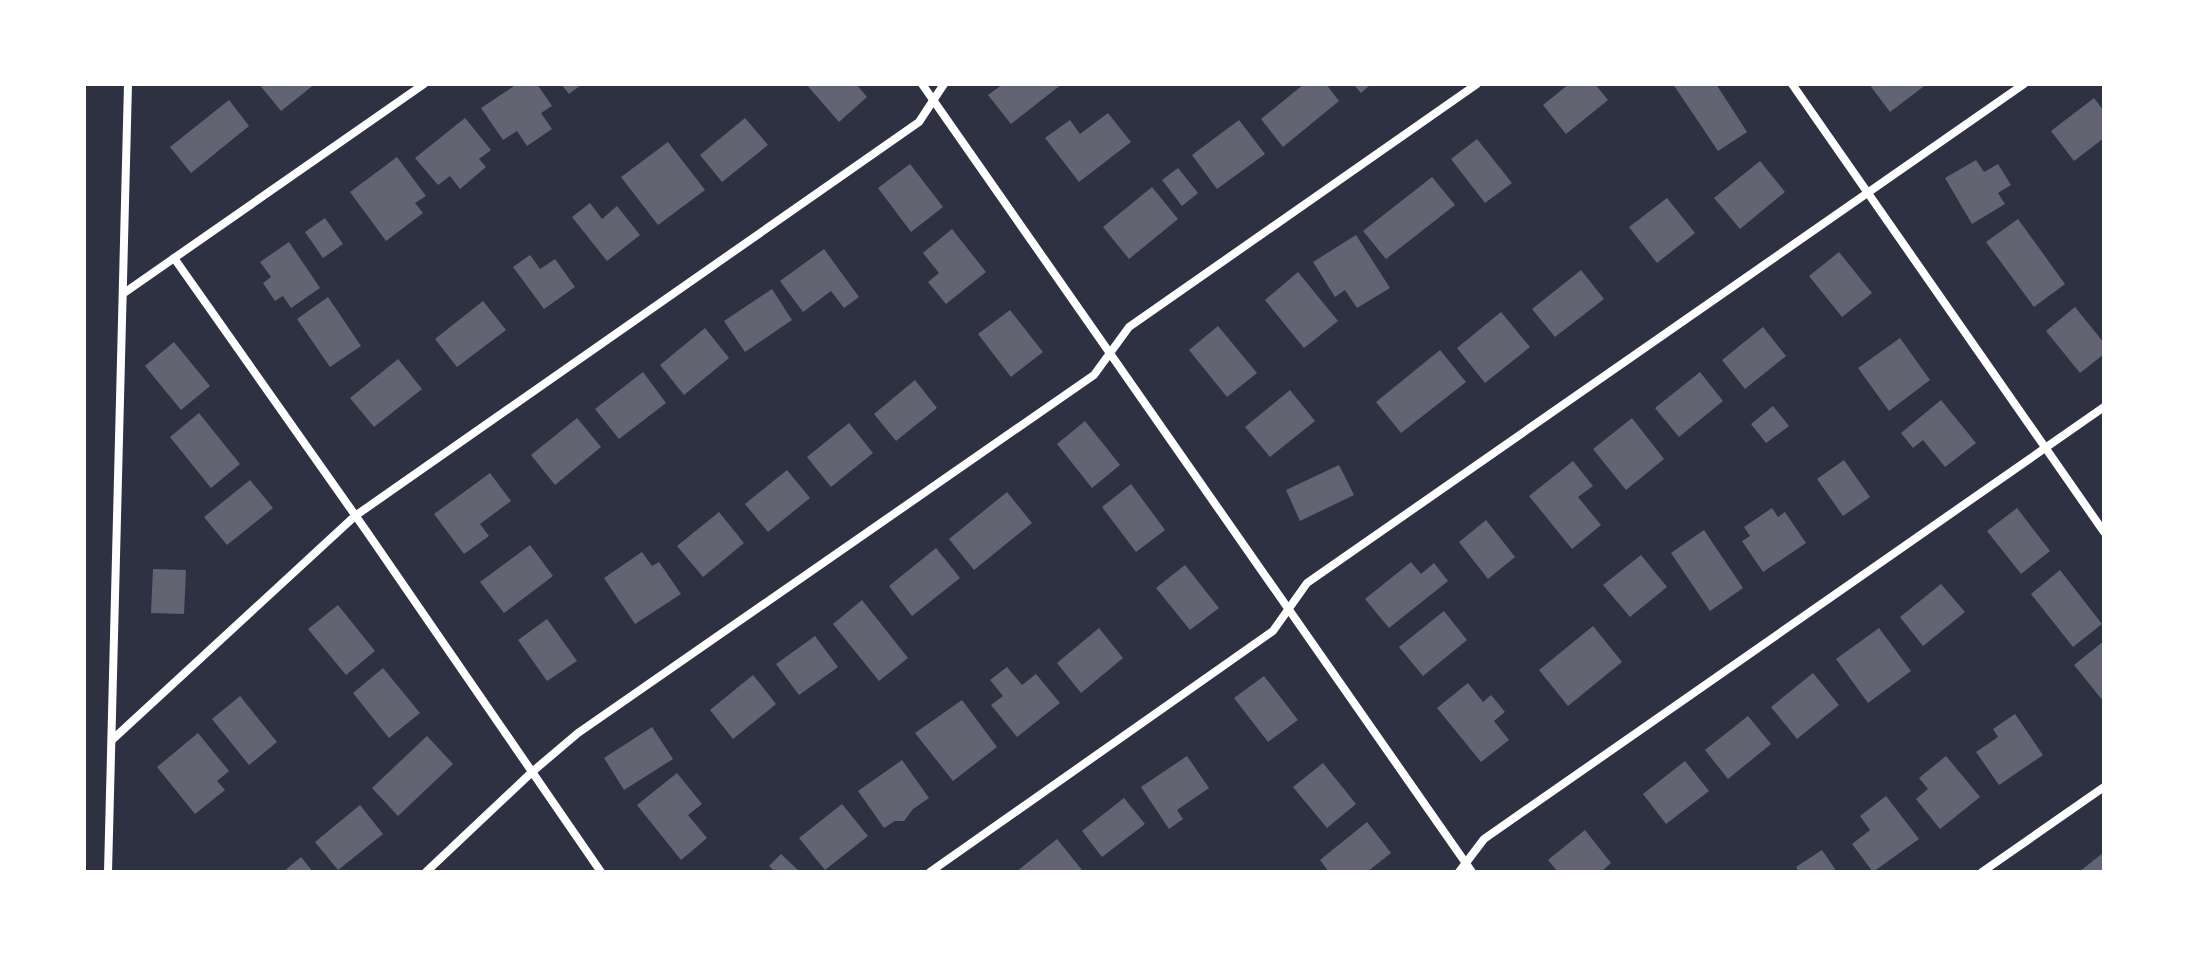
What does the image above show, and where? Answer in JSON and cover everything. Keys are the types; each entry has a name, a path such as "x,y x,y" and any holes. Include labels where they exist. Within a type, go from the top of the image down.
{"street":[{"path":"108,872 128,84"},
{"path":"124,293 424,84"},
{"path":"922,84 1472,872"},
{"path":"112,740 355,516 919,122 944,84"},
{"path":"426,872 578,733 1094,375 1129,327 1477,84"},
{"path":"1792,84 2104,532"},
{"path":"930,872 1273,631 1307,583 2024,84"},
{"path":"174,258 601,872"},
{"path":"1459,872 1484,839 2104,407"},
{"path":"1982,872 2104,787"}],"building":[{"path":"259,84 315,84 281,111"},
{"path":"517,84 537,84 552,106 541,113 552,129 527,146 517,131 503,140 481,108"},
{"path":"561,84 582,84 569,94"},
{"path":"806,84 856,84 867,97 839,122"},
{"path":"1003,84 1062,84 1011,124 988,95"},
{"path":"1304,84 1326,84 1339,101 1283,147 1261,119"},
{"path":"1353,84 1371,84 1361,93"},
{"path":"1569,84 1595,84 1608,100 1566,134 1543,105"},
{"path":"1673,84 1716,84 1747,132 1718,151"},
{"path":"1869,84 1927,84 1890,112"},
{"path":"2094,98 2104,111 2104,138 2074,161 2051,131"},
{"path":"229,100 249,126 191,173 170,147"},
{"path":"1108,113 1131,142 1079,182 1045,138 1070,120 1080,134"},
{"path":"465,118 491,150 479,159 486,167 460,189 450,176 438,185 415,158"},
{"path":"745,118 768,145 722,182 700,155"},
{"path":"1239,120 1265,154 1217,189 1192,155"},
{"path":"1477,139 1512,183 1485,203 1451,159"},
{"path":"668,142 705,190 658,225 621,177"},
{"path":"397,157 426,196 415,203 423,213 386,241 350,192"},
{"path":"1976,160 1984,172 1998,164 2011,185 1998,193 2005,204 1972,224 1945,178"},
{"path":"1760,161 1785,192 1740,229 1714,198"},
{"path":"910,164 943,207 911,232 878,188"},
{"path":"1178,168 1198,193 1182,206 1162,180"},
{"path":"1432,177 1455,205 1386,259 1363,231"},
{"path":"1152,187 1178,219 1129,259 1103,227"},
{"path":"1667,198 1695,233 1657,263 1629,227"},
{"path":"590,203 602,219 617,206 640,235 607,261 572,217"},
{"path":"325,218 343,244 323,258 305,232"},
{"path":"2018,219 2065,284 2034,307 1986,242"},
{"path":"952,229 986,272 946,304 928,282 939,273 923,253"},
{"path":"1356,235 1390,288 1357,308 1345,290 1335,297 1313,262"},
{"path":"289,242 320,288 291,308 283,296 275,301 263,283 271,277 260,262"},
{"path":"824,249 859,297 844,308 831,291 803,312 780,281"},
{"path":"1839,252 1872,293 1842,317 1809,276"},
{"path":"530,255 540,269 555,259 575,287 544,309 513,267"},
{"path":"1581,270 1604,299 1555,337 1532,309"},
{"path":"1298,272 1338,321 1304,348 1265,300"},
{"path":"772,289 792,320 745,352 724,321"},
{"path":"328,297 361,346 330,367 297,319"},
{"path":"483,301 506,330 457,367 435,339"},
{"path":"2075,307 2104,343 2104,354 2080,373 2046,331"},
{"path":"1010,310 1043,352 1011,377 978,334"},
{"path":"1501,312 1530,347 1485,383 1457,348"},
{"path":"1218,326 1257,373 1227,397 1189,350"},
{"path":"1763,327 1786,356 1745,389 1722,360"},
{"path":"705,328 729,358 684,395 660,365"},
{"path":"1900,338 1930,380 1889,411 1858,368"},
{"path":"174,342 210,386 181,410 145,366"},
{"path":"1440,350 1466,382 1401,433 1376,402"},
{"path":"398,359 422,389 374,427 350,398"},
{"path":"643,372 666,403 619,439 595,409"},
{"path":"1700,372 1723,401 1679,437 1655,408"},
{"path":"915,380 937,408 896,441 874,414"},
{"path":"1290,390 1315,421 1270,457 1245,427"},
{"path":"1941,400 1976,443 1945,467 1923,440 1913,448 1901,433"},
{"path":"1773,406 1789,426 1766,443 1751,424"},
{"path":"199,413 240,464 211,488 170,437"},
{"path":"577,418 601,447 555,485 531,455"},
{"path":"1632,418 1664,459 1626,490 1593,449"},
{"path":"1085,421 1120,465 1092,488 1057,444"},
{"path":"849,423 873,453 831,487 807,457"},
{"path":"1844,460 1870,497 1843,516 1817,479"},
{"path":"1573,461 1593,486 1578,497 1601,525 1572,549 1529,496"},
{"path":"1339,465 1354,495 1300,521 1286,490"},
{"path":"787,470 810,498 768,532 745,504"},
{"path":"490,473 511,501 480,524 489,536 464,554 434,514"},
{"path":"250,480 273,508 227,545 204,517"},
{"path":"1131,484 1165,530 1136,552 1102,507"},
{"path":"1007,492 1032,523 974,570 949,539"},
{"path":"1772,508 1778,517 1785,512 1806,543 1763,572 1742,541 1750,536 1744,527"},
{"path":"2017,508 2050,551 2021,574 1987,531"},
{"path":"719,512 744,543 703,577 677,546"},
{"path":"1486,520 1515,557 1488,579 1459,542"},
{"path":"1704,530 1743,588 1710,611 1671,553"},
{"path":"530,545 553,576 504,613 480,582"},
{"path":"936,548 960,578 912,616 889,586"},
{"path":"642,552 652,566 659,562 681,594 635,624 604,578"},
{"path":"1641,555 1667,587 1630,617 1603,585"},
{"path":"1411,562 1421,574 1434,563 1448,581 1389,628 1365,599"},
{"path":"1185,565 1219,608 1190,630 1156,588"},
{"path":"153,569 186,570 184,614 151,613"},
{"path":"2060,570 2102,624 2073,647 2031,594"},
{"path":"1941,584 1965,612 1923,646 1900,617"},
{"path":"862,600 908,658 879,681 833,624"},
{"path":"338,605 375,651 346,675 308,629"},
{"path":"1444,611 1467,640 1423,676 1399,647"},
{"path":"547,619 577,661 547,681 518,640"},
{"path":"1593,626 1622,662 1568,706 1539,670"},
{"path":"1099,628 1123,658 1081,693 1057,663"},
{"path":"1879,628 1911,671 1868,703 1836,659"},
{"path":"815,636 838,667 799,695 776,664"},
{"path":"2104,641 2104,702 2074,665"},
{"path":"1007,667 1022,685 1036,674 1060,703 1017,737 991,705 1003,696 990,680"},
{"path":"383,668 420,713 389,738 353,693"},
{"path":"1813,673 1839,705 1797,739 1771,707"},
{"path":"753,675 776,704 733,739 710,710"},
{"path":"1264,676 1298,720 1268,742 1234,698"},
{"path":"1468,683 1483,702 1491,695 1505,712 1494,721 1509,740 1481,762 1437,708"},
{"path":"240,696 277,742 249,765 212,719"},
{"path":"962,700 997,747 953,781 915,733"},
{"path":"2015,714 2043,755 1999,785 1976,752 1998,737 1993,729"},
{"path":"1748,716 1771,744 1728,779 1705,750"},
{"path":"652,727 673,759 624,790 604,758"},
{"path":"198,733 229,771 217,781 225,790 195,814 157,767"},
{"path":"427,736 453,764 398,816 372,788"},
{"path":"1187,756 1209,788 1177,810 1183,819 1169,829 1141,787"},
{"path":"1946,756 1980,797 1940,829 1916,799 1928,789 1919,778"},
{"path":"902,760 929,798 913,809 904,821 895,821 884,828 858,791"},
{"path":"1685,761 1709,791 1666,824 1643,794"},
{"path":"1323,763 1356,804 1327,828 1293,787"},
{"path":"677,773 702,804 688,815 707,838 681,860 637,805"},
{"path":"1886,796 1919,839 1873,872 1852,844 1870,830 1860,816"},
{"path":"1124,798 1145,824 1102,857 1082,831"},
{"path":"842,804 868,836 825,870 799,838"},
{"path":"360,805 383,834 338,870 315,842"},
{"path":"1367,822 1391,853 1367,872 1329,872 1320,860"},
{"path":"1585,830 1611,863 1601,872 1558,872 1548,860"},
{"path":"1057,839 1082,870 1016,872"},
{"path":"1822,850 1837,872 1799,872 1796,867"},
{"path":"2104,852 2104,872 2079,872"},
{"path":"781,854 800,872 775,872 769,866"},
{"path":"301,857 313,872 283,872"}]}
